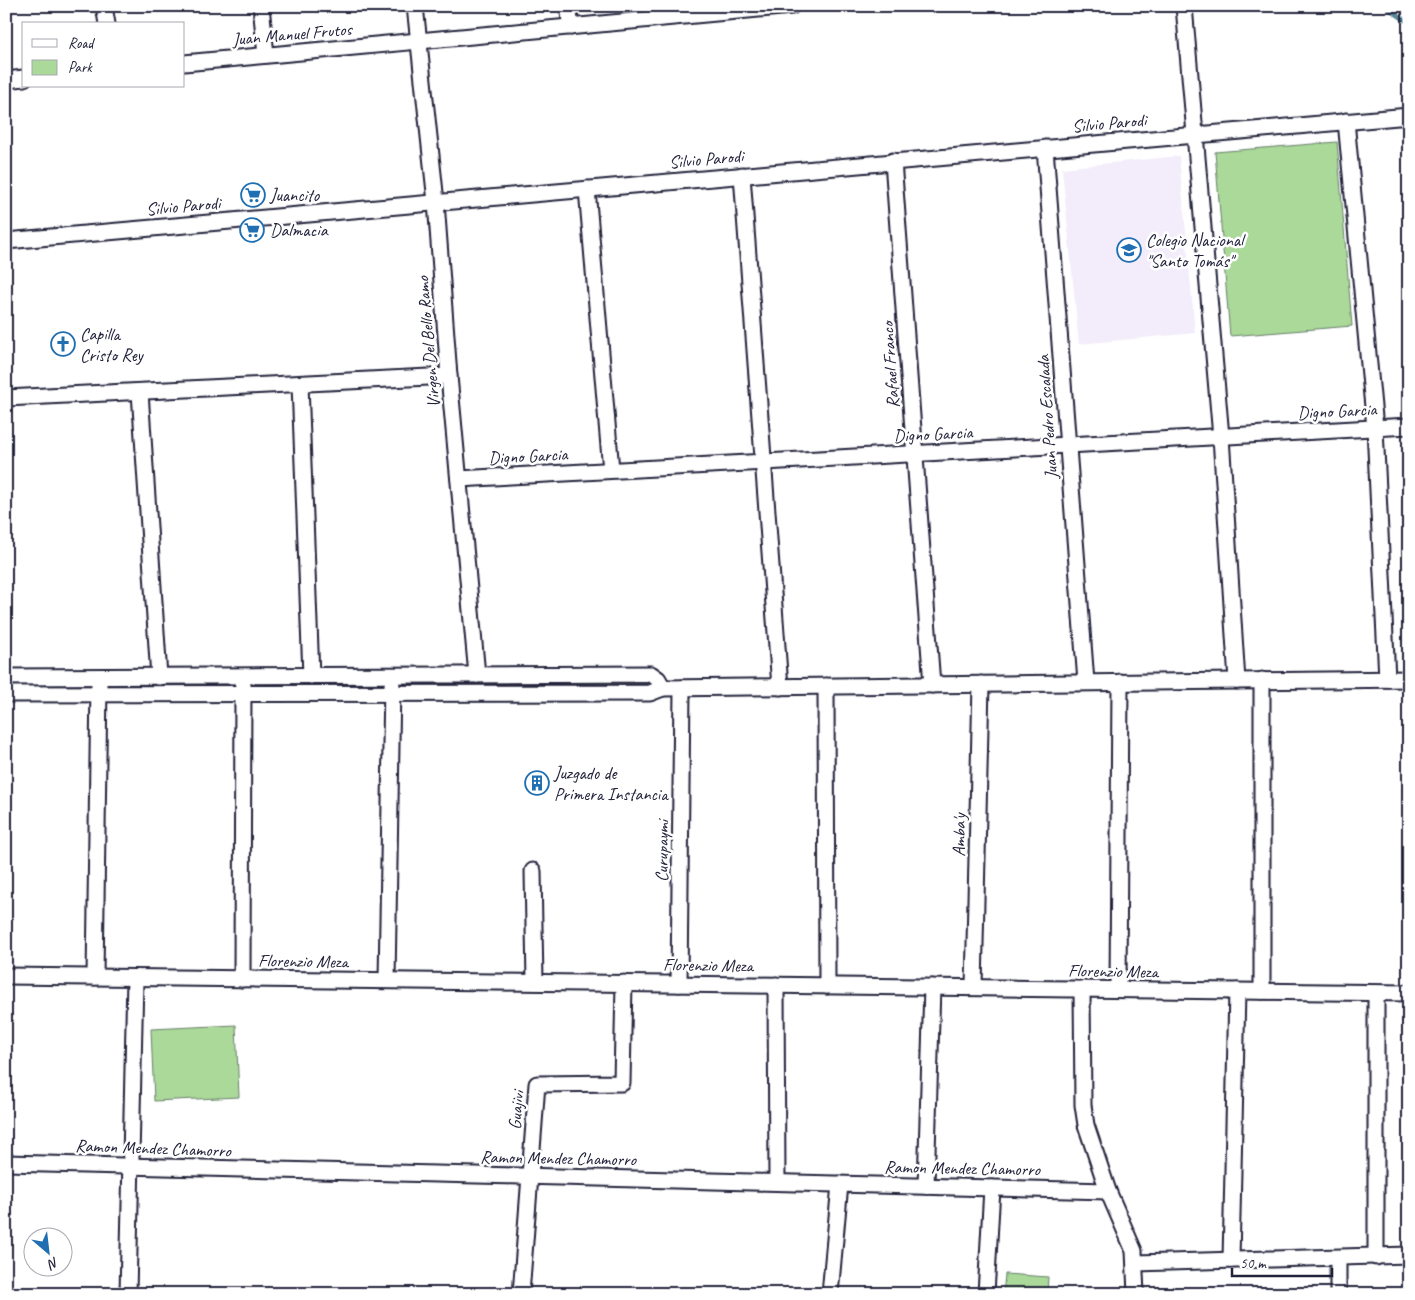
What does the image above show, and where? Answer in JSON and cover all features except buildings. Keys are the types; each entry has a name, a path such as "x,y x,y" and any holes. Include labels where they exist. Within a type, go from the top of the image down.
{"street":[{"path":"104,6 107,22"},
{"path":"260,6 266,55"},
{"name":"Virgen Del Bello Ramo","path":"415,6 436,202 477,675"},
{"path":"568,6 571,27"},
{"name":"Juan Manuel Frutos","path":"185,63 571,27 722,10 792,6"},
{"path":"1184,6 1197,134 1221,437 1237,681"},
{"path":"6,80 22,78"},
{"name":"Silvio Parodi","path":"6,241 1409,116"},
{"path":"1346,121 1375,428 1387,679"},
{"name":"Juan Pedro Escalada","path":"1045,148 1086,682"},
{"name":"Rafael Franco","path":"893,161 932,685"},
{"path":"742,175 780,687"},
{"path":"587,188 610,470"},
{"path":"6,398 450,376"},
{"path":"300,384 311,676"},
{"path":"140,392 159,677"},
{"name":"Digno Garcia","path":"459,479 1409,426"},
{"path":"6,677 651,674 658,679 662,688"},
{"path":"242,979 243,676"},
{"path":"387,980 392,676"},
{"path":"94,977 99,677"},
{"path":"6,694 650,693 662,688 1409,679"},
{"path":"1262,680 1262,991"},
{"path":"1118,989 1120,682"},
{"name":"Amba'y","path":"974,988 981,684"},
{"path":"826,686 826,986"},
{"name":"Curupaymi","path":"680,984 682,688"},
{"path":"533,871 535,982"},
{"name":"Florenzio Meza","path":"6,976 1409,993"},
{"path":"128,1294 135,978"},
{"name":"Guajivi","path":"521,1294 537,1084 622,1083 624,983"},
{"path":"776,985 777,1182"},
{"path":"926,1186 932,987"},
{"path":"1082,989 1083,1105 1086,1125 1108,1191 1134,1251 1136,1294"},
{"path":"1231,1260 1237,991"},
{"path":"1376,993 1376,1257"},
{"name":"Ramon Mendez Chamorro","path":"6,1163 1108,1191"},
{"path":"830,1294 840,1184"},
{"path":"986,1294 992,1188"},
{"path":"1136,1263 1409,1255"},
{"path":"1338,1258 1338,1294"}],"shaded area":[{"name":"Colegio Nacional \"Santo Tomás\"","path":"1179,156 1195,333 1079,344 1062,168"}],"green space":[{"path":"1337,142 1352,326 1230,336 1215,152"},
{"path":"381,682 383,684 381,687 258,686 260,683"},
{"path":"405,682 650,682 652,685 404,686"},
{"path":"230,683 231,686 110,686 111,684"},
{"path":"6,684 85,684 86,685 6,688"},
{"path":"236,1025 239,1097 154,1101 151,1029"},
{"path":"1005,1274 1048,1277 1047,1294 1003,1294"}],"waterway":[{"path":"1385,6 1409,23"}],"place":[{"name":"Juancito","path":"253,195"},
{"name":"Dalmacia","path":"252,230"},
{"name":"Colegio Nacional \"Santo Tomás\"","path":"1129,250"},
{"name":"Capilla Cristo Rey","path":"63,344"},
{"name":"Juzgado de Primera Instancia","path":"537,783"}]}
